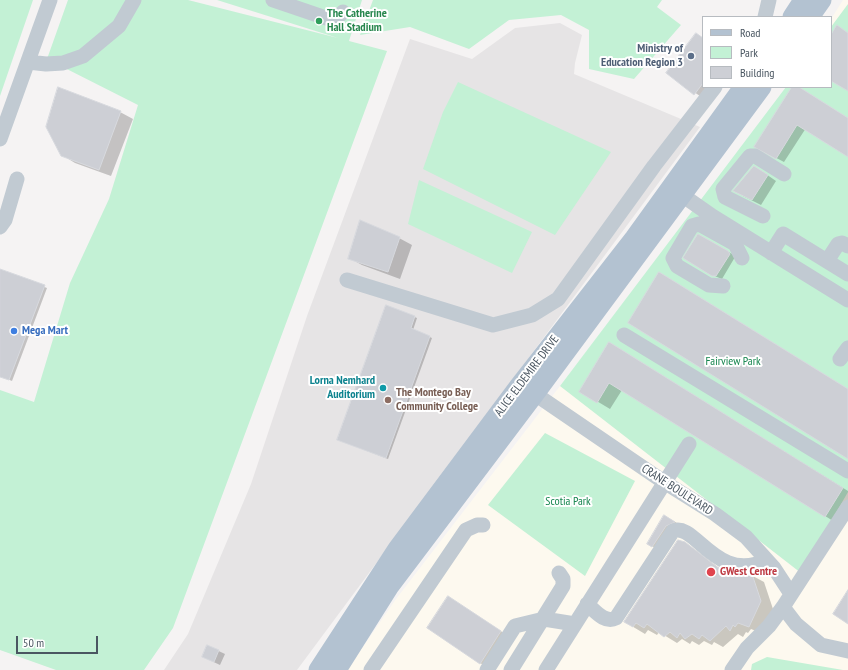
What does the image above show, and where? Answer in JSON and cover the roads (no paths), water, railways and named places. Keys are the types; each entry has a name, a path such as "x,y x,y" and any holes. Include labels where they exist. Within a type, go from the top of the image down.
{"main road":[{"path":"793,16 803,0"},
{"path":"811,16 822,0"},
{"name":"ALICE ELDEMIRE DRIVE","path":"318,670 397,549 518,387 634,238 742,88"},
{"name":"ALICE ELDEMIRE DRIVE","path":"337,670 390,586 535,394 761,88"}],"lane":[{"path":"0,139 50,0"},
{"path":"28,62 46,64 62,63 83,56 119,26 134,0"},
{"path":"274,0 329,19 337,18 343,12"},
{"path":"766,16 769,0"},
{"path":"347,280 493,325 532,315 558,299 654,166 714,88"},
{"path":"763,216 725,197 722,189 750,156 755,156 784,174"},
{"path":"0,227 5,220 17,180"},
{"path":"682,195 848,300"},
{"path":"723,286 709,285 676,266 673,258 692,226 700,224 735,244 742,258"},
{"path":"772,253 782,234 848,274"},
{"path":"827,261 838,244 842,243 848,246"},
{"path":"624,335 848,471"},
{"name":"CRANE BOULEVARD","path":"535,394 664,482 715,514 746,537 767,560 787,601 796,624 820,645 848,651"},
{"path":"546,670 689,444"},
{"path":"732,670 747,648 769,626 800,583 848,507"},
{"path":"371,670 466,530 477,525 483,525"},
{"path":"587,604 605,619 611,620 616,618 673,531 676,530 684,530 706,549 728,564 743,567 757,565 767,560"},
{"path":"511,670 544,619 563,586 563,579 559,573"},
{"path":"486,670 515,626 544,619 575,624"}],"place":[{"name":"The Catherine Hall Stadium","path":"319,21"},
{"name":"Ministry of Education Region 3","path":"691,56"},
{"name":"Mega Mart","path":"14,331"},
{"name":"Lorna Nemhard Auditorium","path":"383,388"},
{"name":"The Montego Bay Community College","path":"388,400"},
{"name":"GWest Centre","path":"711,572"}],"park label":[{"name":"Fairview Park","path":"733,362"},
{"name":"Scotia Park","path":"568,502"}]}
